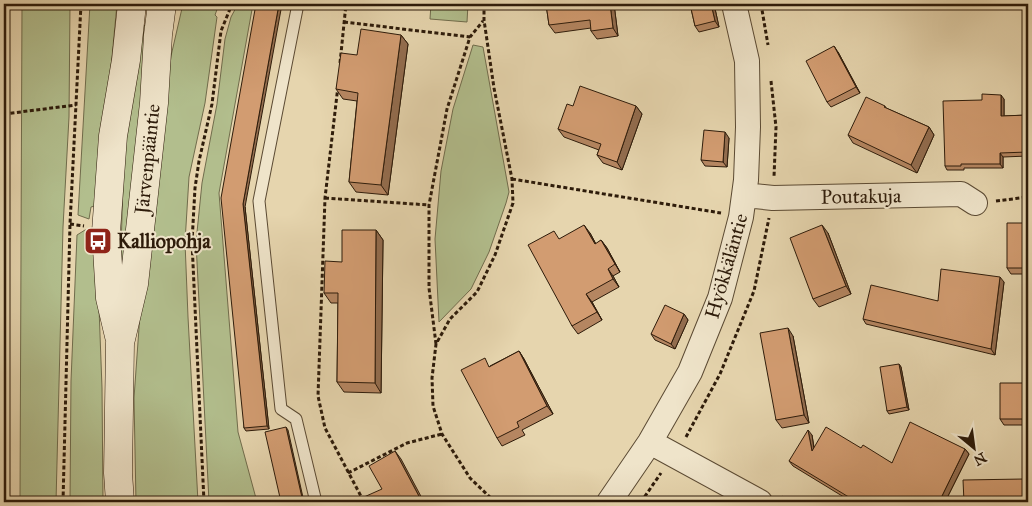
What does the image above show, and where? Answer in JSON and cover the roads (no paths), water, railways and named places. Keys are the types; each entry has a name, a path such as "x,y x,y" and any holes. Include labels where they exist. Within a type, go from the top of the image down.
{"main road":[{"name":"Järvenpääntie","path":"120,343 110,298 106,232 114,136 126,60 132,4"},
{"name":"Järvenpääntie","path":"120,502 118,473 120,343 134,284 154,104 158,35 162,4"}],"street":[{"name":"Hyökkäläntie","path":"609,502 650,442 690,372 720,298 743,206 746,180 748,127 747,61 734,4"},
{"name":"Poutakuja","path":"743,206 773,198 960,194 975,203"},
{"path":"650,442 760,502"}],"lane":[{"path":"298,4 259,201 282,410 296,419 316,502"}],"place":[{"name":"Kalliopohja","path":"98,241"}]}
